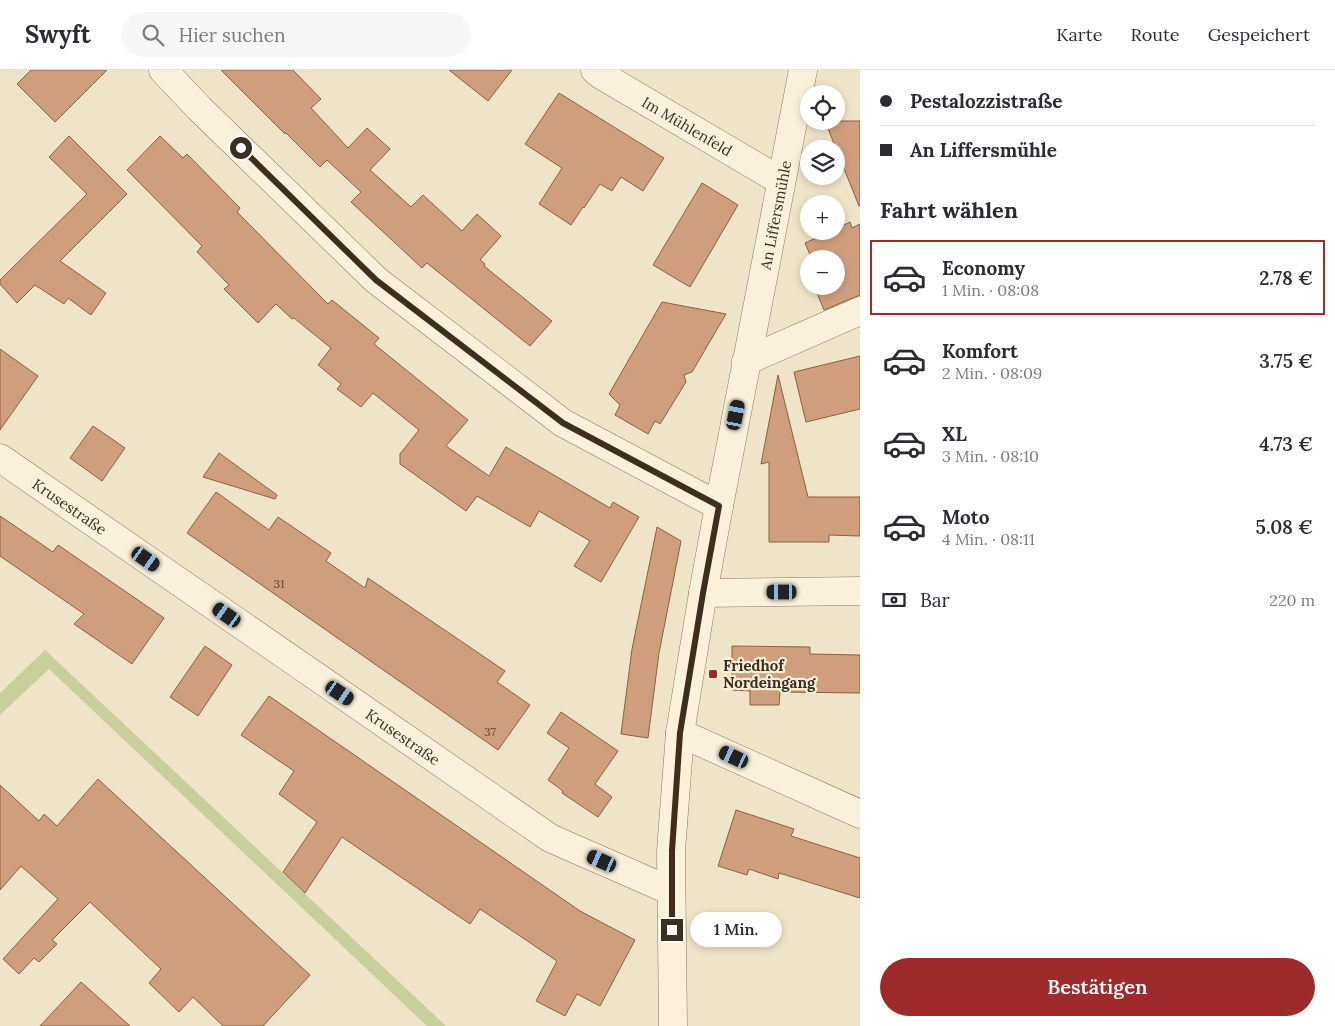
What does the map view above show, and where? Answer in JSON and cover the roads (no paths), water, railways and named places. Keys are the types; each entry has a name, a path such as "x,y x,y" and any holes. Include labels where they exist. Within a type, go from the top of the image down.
{"street":[{"path":"163,70 200,109 376,280 563,423 719,506"},
{"name":"Im Mühlenfeld","path":"595,70 600,75 781,181"},
{"name":"An Liffersmühle","path":"673,1026 671,891 680,733 719,506 803,70"},
{"path":"746,361 860,311"},
{"name":"Krusestraße","path":"0,458 550,838 671,891"},
{"path":"703,593 860,591"},
{"path":"680,733 860,814"}],"place":[{"name":"Friedhof Nordeingang","path":"713,674"}]}
